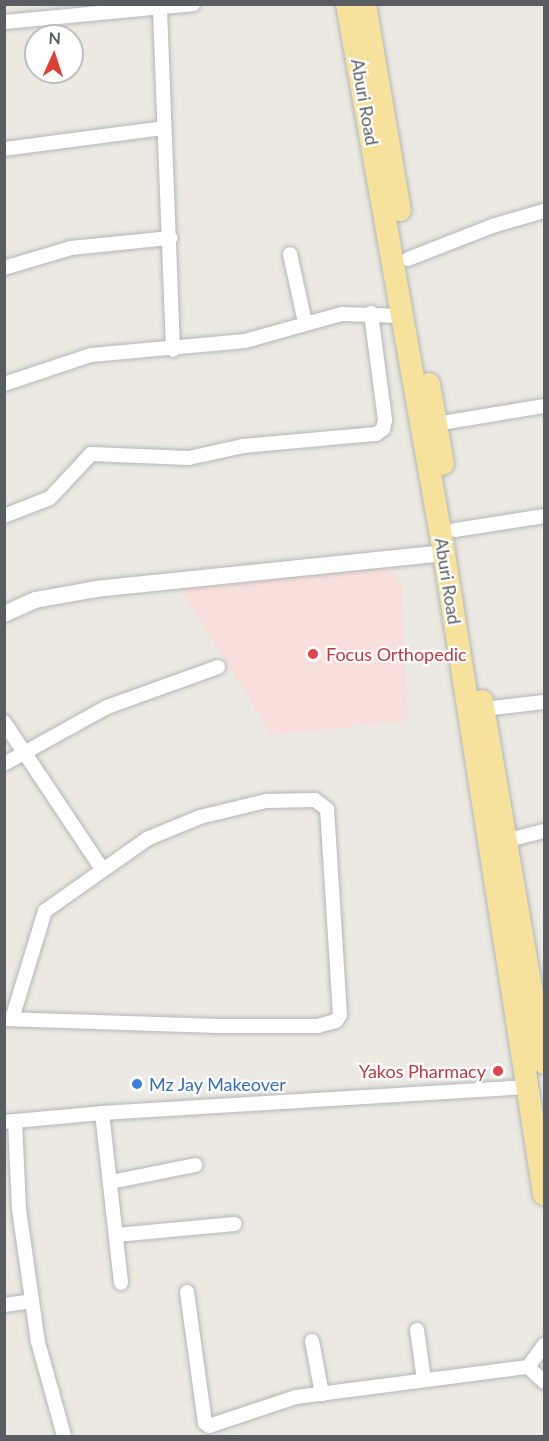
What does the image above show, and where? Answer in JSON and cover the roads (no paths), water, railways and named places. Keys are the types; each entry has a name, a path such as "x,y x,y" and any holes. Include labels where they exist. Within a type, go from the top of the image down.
{"highway":[{"name":"Aburi Road","path":"347,4 444,554 496,820 508,840 542,1029 544,1063"},
{"name":"Aburi Road","path":"365,4 484,709 544,1194"}],"street":[{"path":"4,22 160,10 194,4"},
{"path":"160,10 173,350"},
{"path":"4,148 164,128"},
{"path":"408,259 492,226 544,211"},
{"path":"4,268 71,248 170,238"},
{"path":"290,254 305,322"},
{"path":"4,384 91,355 173,350 266,337 305,322 371,313 402,316"},
{"path":"4,516 50,498 91,454 189,458 243,446 376,434 383,429 385,420 371,313"},
{"path":"436,424 544,406"},
{"path":"455,530 544,516"},
{"path":"4,614 35,600 96,589 444,554"},
{"path":"4,764 25,750 107,707 218,667"},
{"path":"484,709 544,702"},
{"path":"4,722 25,750 102,869"},
{"path":"301,799 323,803 331,826 340,1015 336,1021 318,1026 218,1026 8,1019 45,911 102,869 147,839 200,817 266,801 301,799"},
{"path":"508,840 544,831"},
{"path":"64,1437 38,1342 10,1122 102,1113 529,1087"},
{"path":"102,1113 117,1235 120,1283"},
{"path":"111,1182 195,1165"},
{"path":"117,1235 234,1224"},
{"path":"187,1292 207,1425 269,1403 528,1367 544,1345"},
{"path":"4,1305 32,1301"},
{"path":"417,1330 424,1380"},
{"path":"312,1341 322,1394"},
{"path":"528,1367 544,1382"}],"place":[{"name":"Focus Orthopedic","path":"313,654"},
{"name":"Yakos Pharmacy","path":"498,1071"},
{"name":"Mz Jay Makeover","path":"137,1084"}]}
